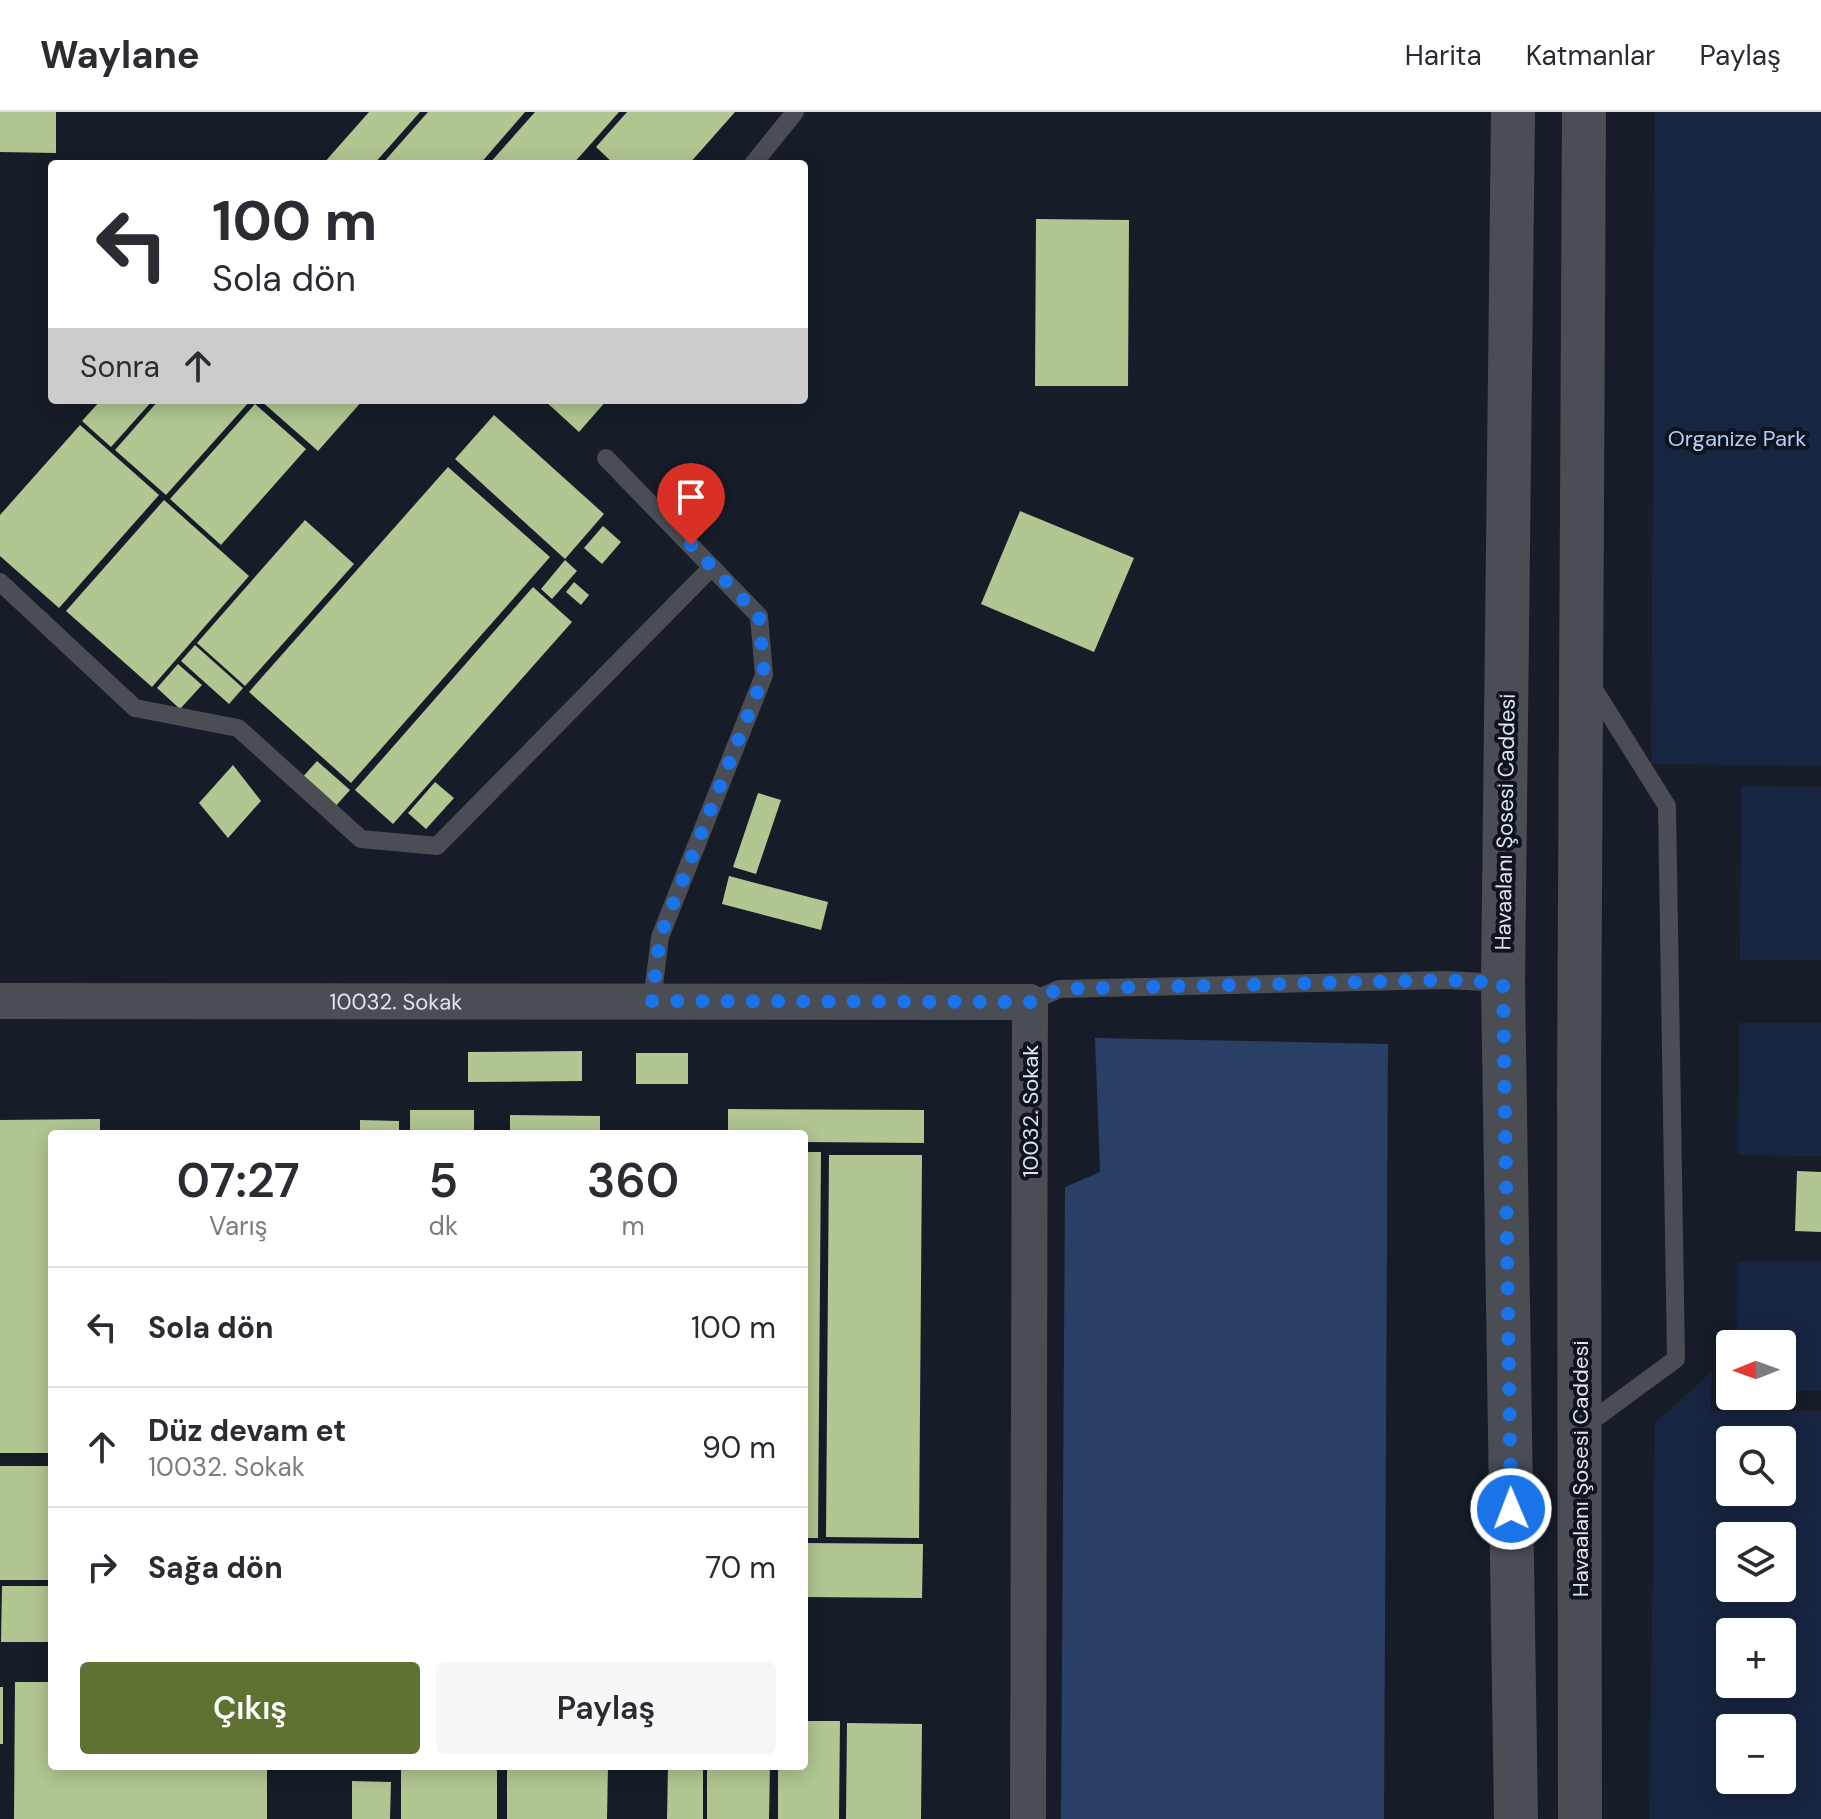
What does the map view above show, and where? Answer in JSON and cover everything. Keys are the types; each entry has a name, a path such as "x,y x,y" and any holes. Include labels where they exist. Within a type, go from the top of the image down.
{"street":[{"name":"Havaalanı Şosesi Caddesi","path":"1513,112 1503,983 1516,1819"},
{"name":"Havaalanı Şosesi Caddesi","path":"1580,1819 1584,112"},
{"name":"10032. Sokak","path":"0,1001 1030,1002 1028,1819"}],"lane":[{"path":"756,160 795,112"},
{"path":"606,458 759,616 764,675 660,937 652,1001"},
{"path":"0,582 135,708 238,728 361,839 437,846 712,567"},
{"path":"1580,1430 1676,1359 1667,806 1581,668"},
{"path":"1030,1002 1059,989 1447,980 1503,983"}],"green space":[{"name":"Organize Park","path":"1655,112 1821,112 1821,766 1651,764"},
{"path":"1741,786 1821,787 1821,960 1740,960"},
{"path":"1739,1023 1821,1023 1821,1156 1738,1155"},
{"path":"1738,1262 1821,1262 1821,1391 1796,1391 1796,1330 1737,1330"},
{"path":"1712,1371 1711,1411 1821,1411 1821,1819 1649,1819 1655,1423"}],"shaded area":[{"path":"1095,1038 1388,1044 1384,1819 1061,1819 1065,1187 1100,1172"}],"building":[{"path":"0,112 56,112 56,153 0,152"},
{"path":"369,112 420,112 378,160 327,160"},
{"path":"428,112 525,112 483,160 386,160"},
{"path":"535,112 619,112 577,160 493,160"},
{"path":"627,112 735,112 693,160 610,160 596,147"},
{"path":"1036,219 1129,220 1128,386 1035,386"},
{"path":"97,404 149,404 111,447 82,421"},
{"path":"155,404 247,404 166,495 115,450"},
{"path":"255,404 306,449 221,545 170,499"},
{"path":"265,404 359,404 318,451"},
{"path":"548,404 604,404 579,432"},
{"path":"494,415 604,514 565,559 455,459"},
{"path":"80,425 159,495 59,608 0,556 0,515"},
{"path":"448,467 550,557 351,783 249,692"},
{"path":"164,500 249,576 152,687 66,611"},
{"path":"1020,511 1134,558 1094,652 981,604"},
{"path":"305,520 354,564 245,686 197,643"},
{"path":"603,526 621,542 602,564 584,548"},
{"path":"565,560 577,571 552,599 541,589"},
{"path":"574,582 589,595 581,605 566,592"},
{"path":"533,587 572,622 393,824 355,790"},
{"path":"195,645 243,688 229,704 181,661"},
{"path":"178,664 202,685 180,709 157,688"},
{"path":"317,761 350,790 333,809 300,780"},
{"path":"233,765 261,801 228,838 199,803"},
{"path":"435,782 454,798 426,829 408,813"},
{"path":"758,793 781,800 756,874 733,867"},
{"path":"729,876 828,902 821,930 722,904"},
{"path":"582,1051 582,1081 468,1082 468,1052"},
{"path":"636,1053 688,1053 688,1084 636,1084"},
{"path":"728,1109 924,1110 924,1143 808,1142 808,1130 728,1130"},
{"path":"410,1110 474,1110 474,1130 410,1130"},
{"path":"510,1115 600,1116 600,1130 510,1130"},
{"path":"100,1119 100,1130 48,1130 48,1453 0,1453 0,1120"},
{"path":"360,1120 399,1121 399,1130 360,1130"},
{"path":"808,1152 821,1152 818,1538 808,1538"},
{"path":"829,1155 922,1155 919,1538 826,1537"},
{"path":"1797,1171 1821,1172 1821,1232 1795,1231"},
{"path":"0,1466 48,1466 48,1580 0,1580"},
{"path":"808,1543 923,1544 922,1598 808,1597"},
{"path":"2,1586 48,1586 48,1642 1,1642"},
{"path":"15,1682 48,1682 48,1770 267,1770 267,1819 14,1819"},
{"path":"0,1687 3,1687 3,1744 0,1744"},
{"path":"808,1721 840,1721 839,1819 778,1819 778,1770 808,1770"},
{"path":"847,1723 922,1724 921,1819 846,1819"},
{"path":"401,1770 497,1770 497,1819 401,1819"},
{"path":"507,1770 608,1770 607,1819 507,1819"},
{"path":"668,1770 703,1770 703,1819 667,1819"},
{"path":"707,1770 770,1770 769,1819 707,1819"},
{"path":"352,1781 391,1782 390,1819 352,1819"}],"route":[{"path":"691,545 759,616 764,675 660,937 652,1001 1030,1002 1059,989 1447,980 1503,983 1511,1509"}]}
